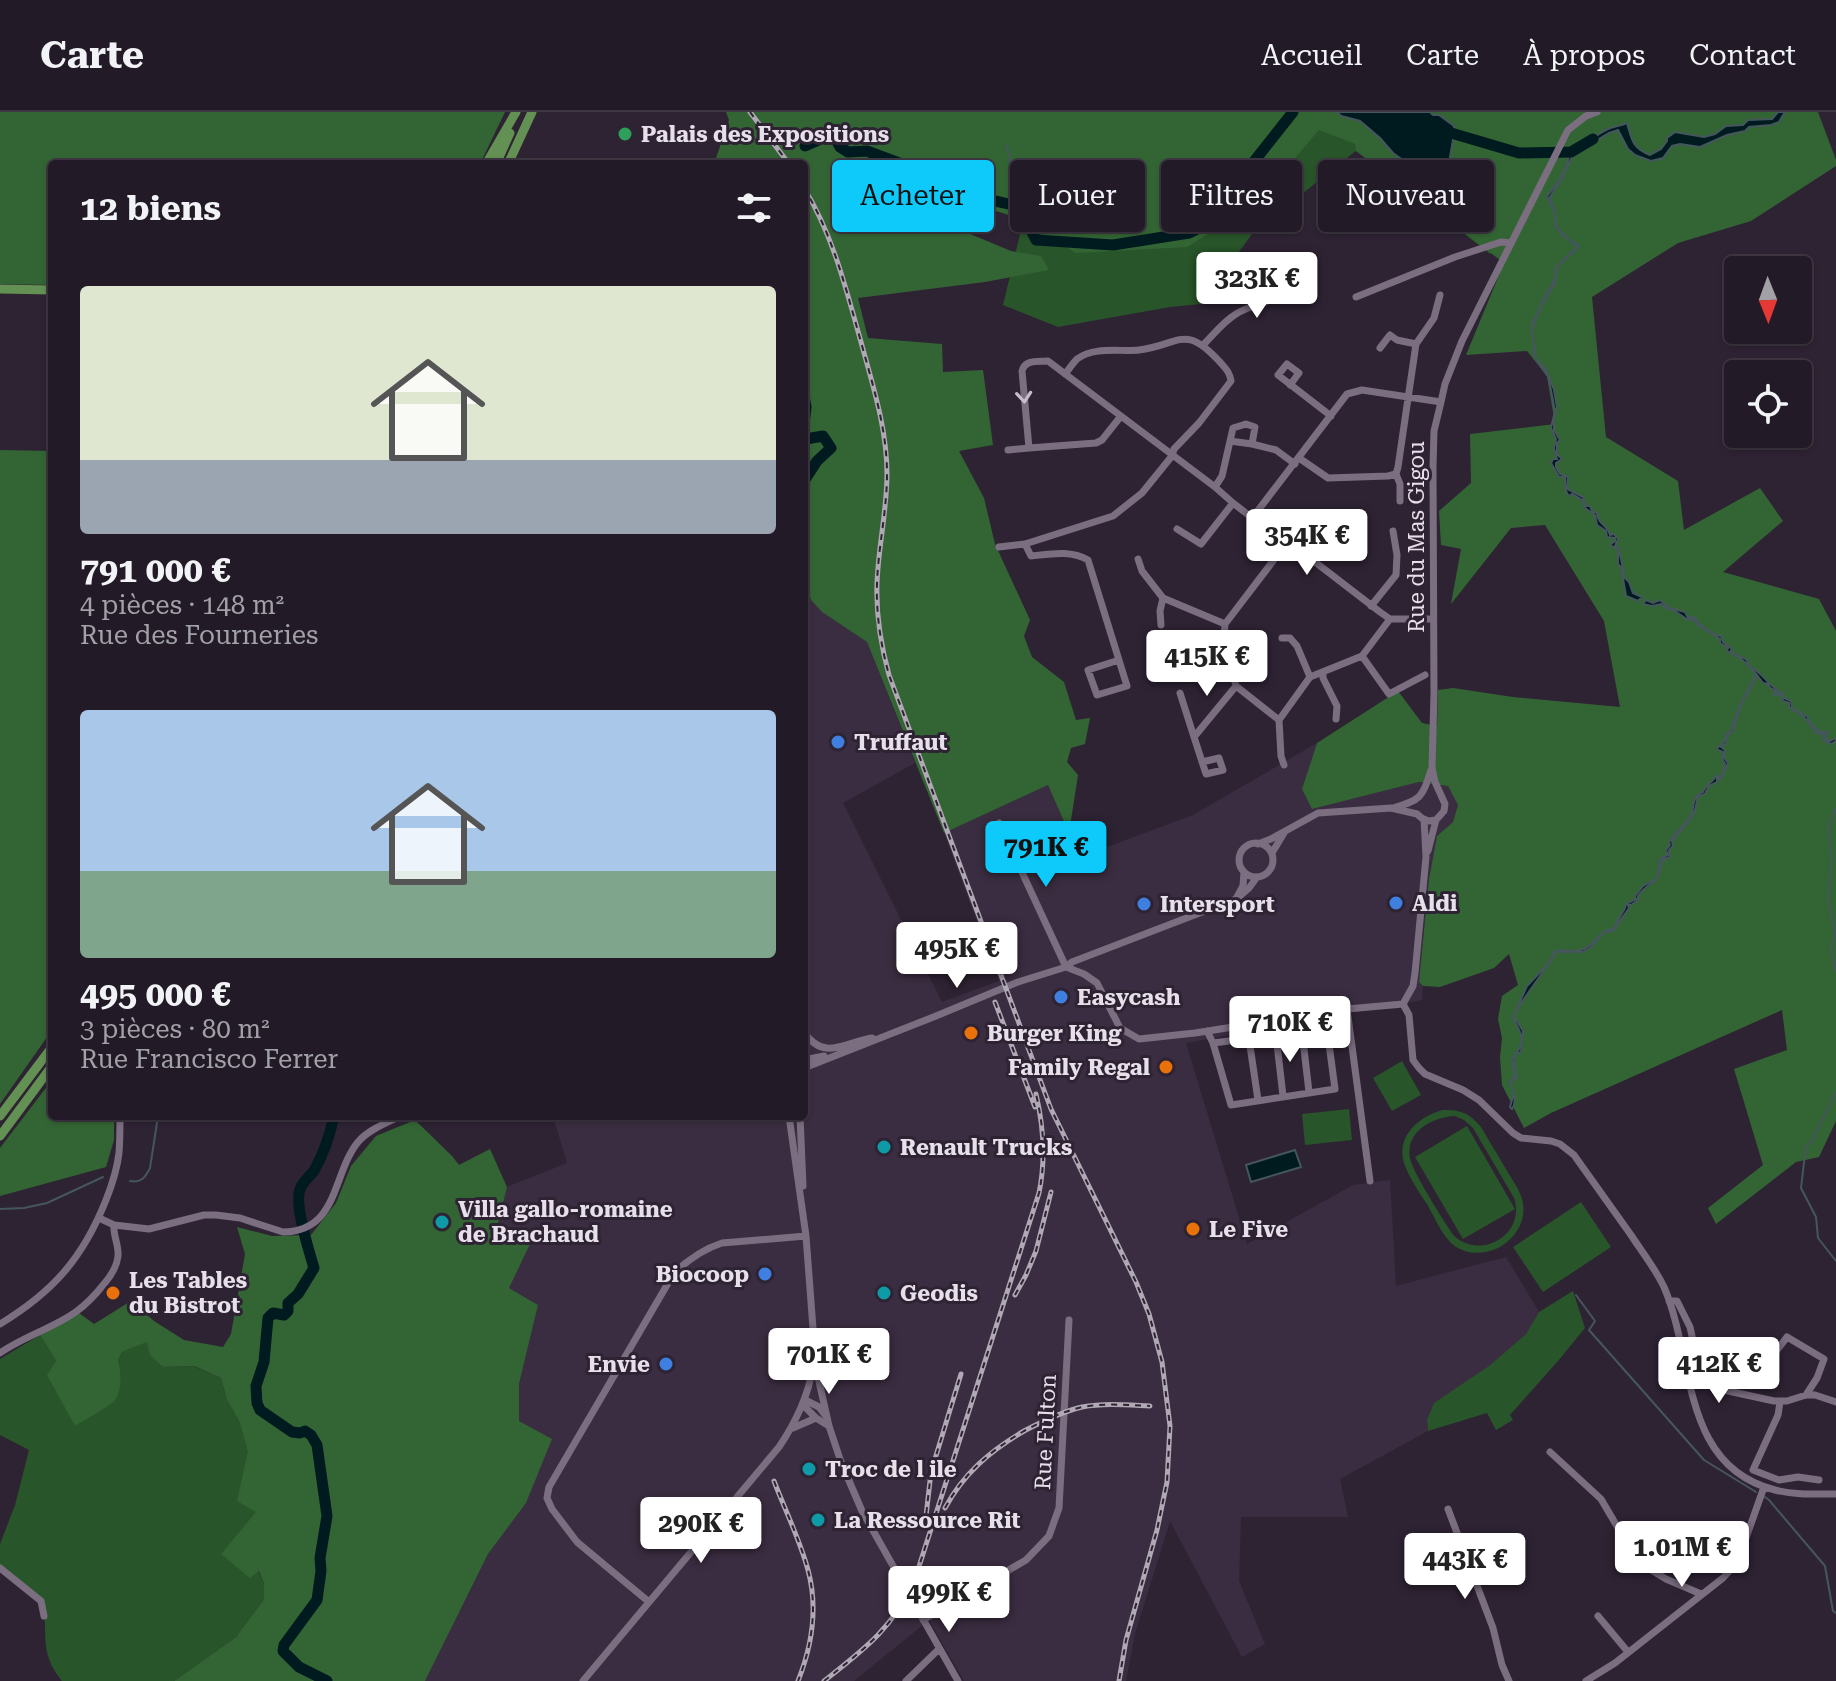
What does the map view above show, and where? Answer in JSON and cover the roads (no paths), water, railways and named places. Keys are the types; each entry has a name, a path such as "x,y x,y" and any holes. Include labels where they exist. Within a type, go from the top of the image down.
{"main road":[{"path":"488,160 518,112"},
{"path":"498,160 518,112"},
{"path":"513,160 532,112"},
{"path":"0,291 48,293"},
{"path":"0,291 48,293"},
{"path":"0,1116 48,1052"},
{"path":"0,1136 48,1071"}],"street":[{"name":"Rue du Mas Gigou","path":"1439,794 1432,768 1434,431 1445,384 1462,341 1552,160 1568,130 1586,116 1597,112"},
{"path":"1356,297 1455,257 1501,242 1511,243"},
{"path":"1204,344 1235,314 1254,303 1261,304 1279,296 1289,284"},
{"path":"1400,501 1400,484 1396,474 1416,344 1434,318 1440,295"},
{"path":"1380,348 1390,335 1397,340 1416,344"},
{"path":"999,547 1025,544 1113,516 1142,493 1231,381 1230,373 1204,344 1179,339 1137,350 1097,352 1078,359 1065,374"},
{"path":"1029,448 1023,366 1048,361 1286,544 1390,619 1433,619"},
{"path":"1290,385 1331,416"},
{"path":"1253,517 1347,394 1362,390 1441,402"},
{"path":"1008,450 1096,443 1121,416"},
{"path":"1215,487 1222,476 1233,428 1246,424 1255,427 1252,444"},
{"path":"1230,441 1276,450 1328,478 1396,474"},
{"path":"1177,529 1201,544 1233,503"},
{"path":"1371,606 1396,575 1393,531"},
{"path":"1025,544 1031,556 1078,554 1088,560 1095,581 1127,686 1097,695 1088,670 1119,660"},
{"path":"1279,720 1236,686 1224,637 1225,624 1286,544"},
{"path":"1138,559 1142,571 1163,598 1225,624"},
{"path":"1083,585 1095,581"},
{"path":"1161,625 1163,598"},
{"path":"1284,765 1279,720 1310,677 1362,656 1390,619"},
{"path":"1096,624 1107,621"},
{"path":"1282,638 1290,638 1297,646 1310,677"},
{"path":"1362,656 1389,694 1425,675"},
{"path":"1323,673 1337,706 1336,719"},
{"path":"1194,737 1236,686"},
{"path":"1180,693 1202,762"},
{"name":"Rue du Mas Gigou","path":"1424,793 1432,768"},
{"path":"1285,831 1272,853 1271,869 1257,877 1244,872 1240,865 1241,854 1248,846 1258,844 1318,813 1391,808 1416,801 1430,791 1444,800 1445,807 1436,820 1426,857 1413,986 1403,1004"},
{"path":"1416,801 1426,857"},
{"path":"1391,808 1436,820"},
{"path":"999,823 1066,967 1097,983 1115,1021 1127,1034 1145,1039 1347,1009 1403,1004"},
{"path":"1258,844 1264,845 1272,853"},
{"path":"1236,899 1243,886 1244,872"},
{"path":"808,1064 1236,899 1257,877"},
{"path":"1403,1004 1409,1015 1413,1060 1425,1074 1479,1100 1521,1138 1551,1141 1574,1155 1690,1327 1698,1363 1711,1382 1719,1389 1732,1393 1780,1402 1806,1395 1836,1402"},
{"path":"1347,1009 1370,1181"},
{"path":"1213,1043 1349,1026"},
{"path":"1207,1031 1231,1105 1335,1089 1327,1029"},
{"path":"1302,1032 1309,1092"},
{"path":"1276,1035 1283,1096"},
{"path":"808,1037 824,1049 886,1036"},
{"path":"1249,1039 1258,1100"},
{"path":"0,1324 56,1282 95,1228 119,1154 120,1120"},
{"path":"99,1218 114,1225 149,1229 194,1217 216,1215 240,1218 283,1232 310,1225 329,1206 356,1144 372,1130 393,1120"},
{"path":"790,1120 804,1212"},
{"path":"800,1120 815,1357 828,1423 862,1511 958,1681"},
{"path":"0,1353 76,1312 94,1297 117,1261 114,1225"},
{"path":"649,1602 577,1542 552,1509 547,1498 549,1487 666,1284 682,1265 701,1251 722,1243 806,1236"},
{"path":"1673,1301 1704,1431 1724,1460 1764,1487 1788,1493 1836,1492"},
{"name":"Rue Fulton","path":"923,1620 1026,1560 1049,1536 1059,1508 1069,1320"},
{"path":"1777,1350 1787,1337 1824,1359 1806,1395"},
{"path":"583,1681 779,1447 804,1403 815,1357"},
{"path":"1780,1402 1778,1415 1753,1470 1779,1480 1798,1477 1819,1480"},
{"path":"804,1403 816,1418 828,1423"},
{"path":"804,1403 819,1407 828,1423"},
{"path":"791,1429 816,1418"},
{"path":"1550,1452 1601,1499 1643,1565 1701,1594"},
{"path":"1586,1681 1723,1578 1734,1566 1764,1487"},
{"path":"1448,1509 1493,1628 1509,1681"},
{"path":"0,1568 41,1601 44,1616"},
{"path":"1598,1616 1628,1652"},
{"path":"906,1681 939,1649"}],"waterway":[{"path":"805,146 834,136 840,147 848,152 867,151 907,166 914,174 921,175 931,164 946,179 967,191 1023,207 1023,214 1036,240 1113,245 1189,233 1203,226 1293,112"},
{"path":"1441,130 1519,153 1571,152 1593,139"},
{"path":"1007,145 1010,162"},
{"path":"1550,198 1555,226 1566,238"},
{"path":"1565,258 1576,250"},
{"path":"1541,306 1555,276"},
{"path":"1539,364 1549,378"},
{"path":"808,439 823,436 831,448 808,475"},
{"path":"1836,808 1828,828 1832,861 1828,898 1835,934 1831,948 1836,972"},
{"path":"1836,1092 1811,1143 1806,1145 1801,1188 1816,1217 1818,1238 1836,1261"},
{"path":"130,1181 142,1179 150,1168 157,1120"},
{"path":"327,1681 299,1667 283,1651 284,1645 317,1600 327,1516 317,1445 305,1431 292,1432 260,1410 256,1386 264,1362 268,1318 273,1313 284,1315 288,1311 288,1303 298,1294 314,1268 303,1228 299,1196 301,1186 321,1156 333,1120"},
{"path":"0,1209 47,1203 103,1177"},
{"path":"1576,1295 1595,1321 1589,1330 1704,1460 1756,1492"},
{"path":"1765,1497 1825,1566 1833,1611 1836,1613"}],"railway":[{"path":"750,112 786,160"},
{"path":"808,195 838,263 882,424 887,488 877,596 889,675 1051,1109 1136,1282 1149,1314 1162,1362 1170,1426 1167,1482 1126,1640 1119,1681"},
{"path":"995,1002 1035,1107"},
{"path":"824,1681 886,1626 914,1582 1039,1193 1043,1144 1036,1094"},
{"path":"1015,1295 1036,1251 1051,1192"},
{"path":"925,1525 931,1472 961,1374"},
{"path":"945,1508 979,1464 1038,1424 1082,1407 1150,1406"},
{"path":"774,1481 801,1548 813,1598 807,1654 798,1681"}],"place":[{"name":"Palais des Expositions","path":"625,134"},
{"name":"Truffaut","path":"838,742"},
{"name":"Aldi","path":"1396,903"},
{"name":"Intersport","path":"1144,904"},
{"name":"Easycash","path":"1061,997"},
{"name":"Burger King","path":"971,1033"},
{"name":"Family Regal","path":"1166,1067"},
{"name":"Renault Trucks","path":"884,1147"},
{"name":"Villa gallo-romaine de Brachaud","path":"442,1222"},
{"name":"Le Five","path":"1193,1229"},
{"name":"Biocoop","path":"765,1274"},
{"name":"Les Tables du Bistrot","path":"113,1293"},
{"name":"Geodis","path":"884,1293"},
{"name":"Envie","path":"666,1364"},
{"name":"Troc de l ile","path":"809,1469"},
{"name":"La Ressource Rit","path":"818,1520"}]}
